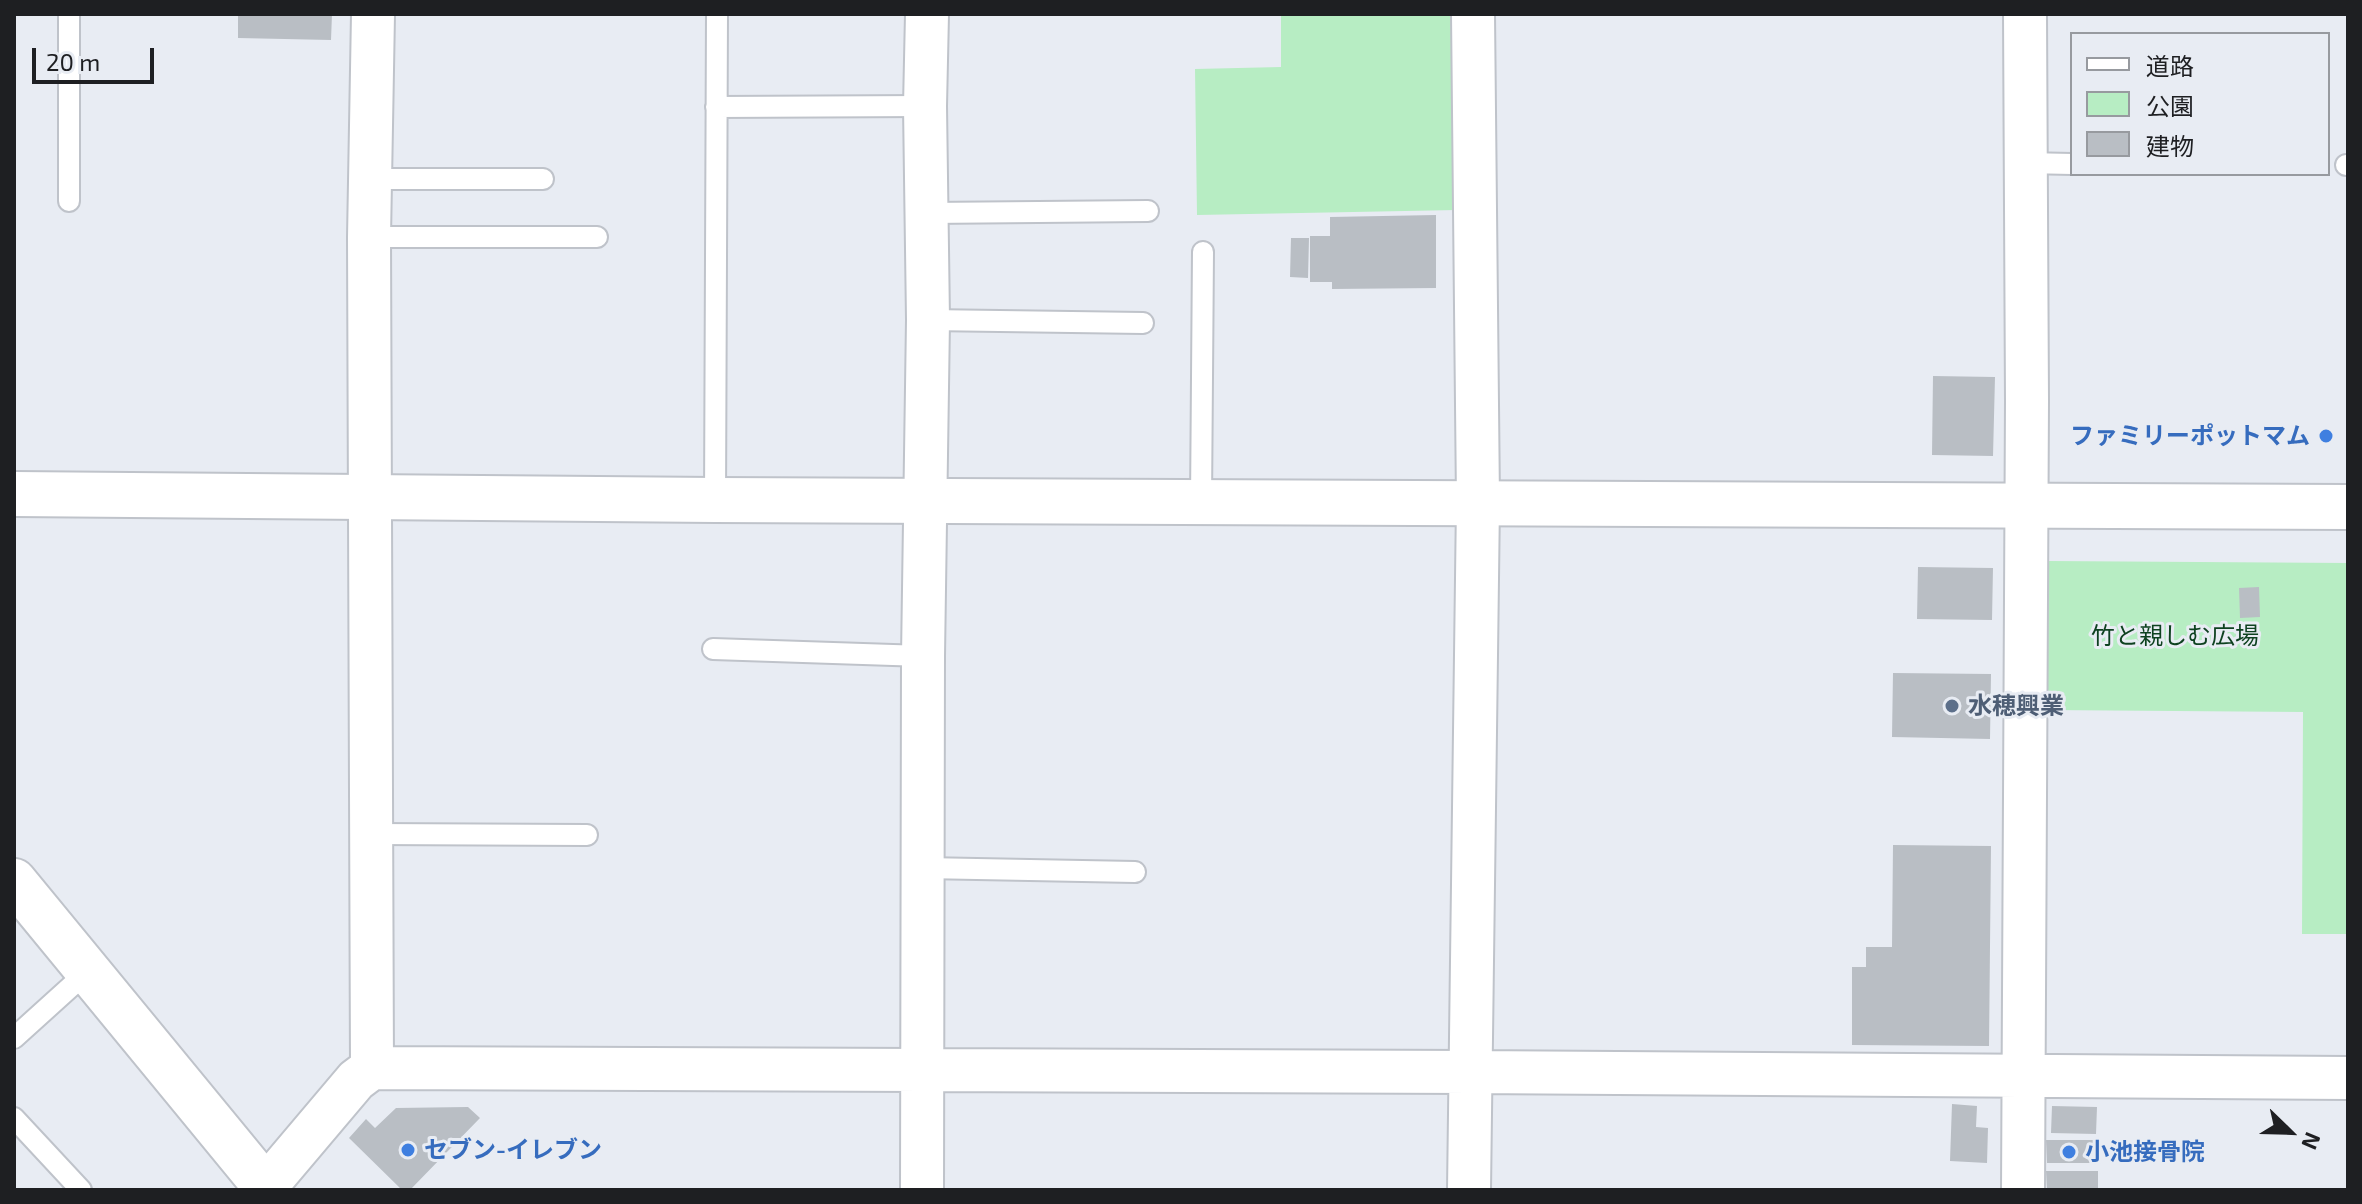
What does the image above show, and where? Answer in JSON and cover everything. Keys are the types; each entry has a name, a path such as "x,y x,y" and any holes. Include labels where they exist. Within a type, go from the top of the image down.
{"street":[{"path":"372,1068 369,237 373,14"},
{"path":"922,1190 927,14"},
{"path":"1469,1190 1478,502 1473,14"},
{"path":"2023,1190 2025,14"},
{"path":"14,494 2348,507"},
{"path":"14,881 265,1189 356,1080 372,1068 2348,1078"}],"lane":[{"path":"69,14 69,201"},
{"path":"715,500 717,14"},
{"path":"716,107 925,106"},
{"path":"2025,163 2070,164"},
{"path":"370,179 543,179"},
{"path":"928,213 1148,211"},
{"path":"369,237 597,237"},
{"path":"1201,502 1203,252"},
{"path":"928,320 1143,323"},
{"path":"713,649 923,656"},
{"path":"372,834 587,835"},
{"path":"924,868 1135,872"},
{"path":"14,1038 87,972"},
{"path":"14,1118 81,1190"}],"green space":[{"path":"1281,14 1454,14 1457,210 1197,215 1195,69 1281,67"},
{"name":"竹と親しむ広場","path":"2048,561 2348,563 2348,934 2302,934 2303,712 2046,710"}],"building":[{"path":"238,14 332,14 331,40 238,38"},
{"path":"1436,215 1436,288 1332,289 1332,282 1310,282 1310,236 1330,236 1330,217"},
{"path":"1291,238 1309,238 1308,278 1290,277"},
{"path":"1933,376 1995,377 1993,456 1932,455"},
{"path":"1918,567 1993,568 1992,620 1917,619"},
{"path":"2259,587 2260,617 2240,618 2239,588"},
{"path":"1893,673 1991,674 1990,739 1892,737"},
{"path":"1893,845 1991,846 1989,1046 1852,1045 1852,967 1866,967 1866,947 1892,947"},
{"path":"1952,1104 1977,1106 1976,1127 1988,1128 1987,1163 1950,1161"},
{"path":"2052,1106 2097,1107 2096,1134 2051,1133"},
{"path":"468,1107 480,1118 410,1190 402,1190 349,1138 366,1119 375,1128 396,1108"},
{"path":"2046,1140 2093,1140 2093,1163 2047,1163"},
{"path":"2046,1171 2098,1171 2098,1190 2047,1190"}],"place":[{"name":"ファミリーポットマム","path":"2326,436"},
{"name":"水穂興業","path":"1952,706"},
{"name":"セブン-イレブン","path":"408,1150"},
{"name":"小池接骨院","path":"2069,1152"}]}
